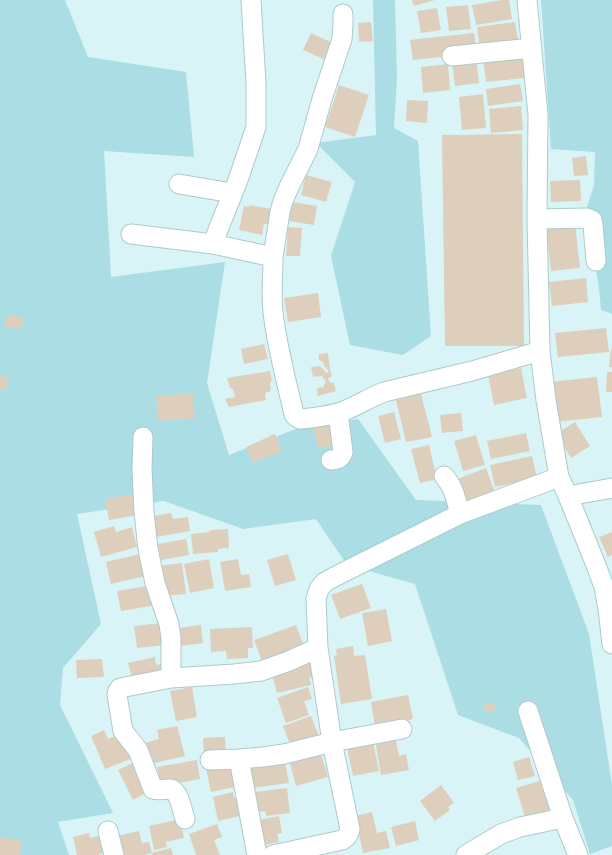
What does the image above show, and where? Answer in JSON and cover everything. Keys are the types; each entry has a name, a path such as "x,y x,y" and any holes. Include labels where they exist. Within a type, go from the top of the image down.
{"street":[{"path":"213,244 256,127 256,83 252,0"},
{"path":"527,0 538,115 537,219 540,351 546,400 559,476 604,563 604,587 612,644"},
{"path":"343,14 344,24 342,39 322,99 308,149 288,187 283,201 273,257 273,311 279,351 295,416 300,419 338,413 384,392 472,371 540,351"},
{"path":"452,56 532,48"},
{"path":"179,184 232,193"},
{"path":"537,219 587,218 592,220 596,261"},
{"path":"131,234 213,244 273,257"},
{"path":"331,460 342,456 343,452 338,413"},
{"path":"143,436 142,469 148,549 155,583 169,624 171,638 171,678"},
{"path":"444,476 452,487 460,514"},
{"path":"273,855 342,840 349,834 350,829 332,742 318,648 316,599 319,589 326,582 343,572 460,514 559,476"},
{"path":"568,496 612,488"},
{"path":"185,819 177,794 174,791 170,789 153,789 138,750 124,731 117,695 120,688 171,678 261,671 289,661 318,648"},
{"path":"528,711 563,818 578,855"},
{"path":"210,760 239,759 284,754 332,742 402,729"},
{"path":"239,759 257,855"},
{"path":"467,855 501,834 520,826 563,818"},
{"path":"108,831 114,855"}],"shaded area":[{"path":"0,0 65,0 88,57 186,72 194,157 104,151 111,277 225,262 207,383 229,455 306,425 358,419 416,500 541,505 589,634 612,785 612,846 590,854 573,800 519,738 458,715 415,584 347,565 316,519 243,529 164,501 77,514 101,624 63,668 60,705 113,813 58,822 69,855 0,855"},
{"path":"373,0 395,0 397,77 394,128 418,141 431,336 403,355 350,345 331,256 355,182 316,143 376,135"},
{"path":"541,0 612,0 612,314 601,310 599,288 586,210 594,185 595,152 551,149"}],"building":[{"path":"412,0 435,0 414,6"},
{"path":"509,0 512,19 476,25 472,5"},
{"path":"468,5 471,29 449,31 446,7"},
{"path":"437,8 441,30 421,33 417,11"},
{"path":"371,22 373,41 359,42 358,23"},
{"path":"515,22 519,45 480,50 477,27"},
{"path":"311,33 337,45 330,62 303,50"},
{"path":"474,33 477,53 413,60 410,40"},
{"path":"522,53 525,78 486,82 483,58"},
{"path":"476,59 479,83 455,86 452,62"},
{"path":"448,64 450,90 423,93 421,67"},
{"path":"520,84 523,101 488,106 486,89"},
{"path":"339,85 369,95 355,137 325,127"},
{"path":"483,94 486,128 462,130 459,97"},
{"path":"407,100 428,101 427,123 406,121"},
{"path":"521,106 523,130 491,133 489,109"},
{"path":"522,134 524,346 445,346 442,135"},
{"path":"586,156 588,175 574,176 572,158"},
{"path":"306,175 332,182 326,202 301,195"},
{"path":"580,180 581,201 551,202 550,181"},
{"path":"292,202 317,206 314,225 289,221"},
{"path":"249,205 277,210 274,225 264,224 262,235 239,230 244,206 249,207"},
{"path":"575,224 580,268 551,271 546,227"},
{"path":"288,227 302,228 300,256 286,256"},
{"path":"586,278 588,302 552,306 549,282"},
{"path":"318,293 321,317 288,322 284,298"},
{"path":"7,315 24,318 24,326 19,325 19,329 5,327"},
{"path":"606,328 609,352 558,357 555,333"},
{"path":"264,344 268,359 244,364 241,349"},
{"path":"611,349 612,367 609,367"},
{"path":"328,353 332,376 328,378 330,383 334,383 336,391 318,396 317,388 323,387 326,382 322,376 313,377 311,367 320,366 326,373 329,372 324,366 323,362 319,360 319,354"},
{"path":"521,368 527,398 494,405 488,375"},
{"path":"270,371 272,379 270,384 271,391 265,393 266,400 229,407 225,399 235,397 233,389 230,388 227,378"},
{"path":"607,372 612,372 612,392 606,392"},
{"path":"0,376 8,377 6,390 0,389"},
{"path":"597,377 602,417 555,422 550,382"},
{"path":"193,393 195,418 158,421 156,396"},
{"path":"421,394 432,437 406,442 396,400"},
{"path":"394,412 401,439 385,443 378,416"},
{"path":"461,413 463,431 442,433 440,415"},
{"path":"330,420 335,445 318,448 313,424"},
{"path":"575,422 590,446 571,458 556,434"},
{"path":"526,433 530,451 491,459 487,441"},
{"path":"275,434 282,451 253,463 246,447"},
{"path":"476,435 485,465 463,471 454,441"},
{"path":"429,445 437,479 420,483 411,449"},
{"path":"532,456 537,478 495,487 490,465"},
{"path":"486,468 495,493 466,503 457,479"},
{"path":"134,494 138,515 109,520 105,499"},
{"path":"171,513 173,519 188,517 190,531 156,537 153,516"},
{"path":"114,526 116,532 132,527 137,547 101,557 94,532"},
{"path":"228,529 229,548 218,549 218,552 193,554 191,534 210,532 211,530"},
{"path":"612,532 612,555 608,557 599,537"},
{"path":"186,539 189,555 161,560 158,544"},
{"path":"140,554 145,576 111,584 106,562"},
{"path":"288,554 296,580 275,586 267,560"},
{"path":"209,559 214,588 190,593 184,564"},
{"path":"238,559 241,575 249,574 251,587 225,591 220,562"},
{"path":"182,563 186,594 162,596 158,566"},
{"path":"362,584 371,608 340,619 331,595"},
{"path":"153,585 156,605 121,611 117,591"},
{"path":"386,609 392,641 368,646 362,613"},
{"path":"162,623 165,645 137,648 134,626"},
{"path":"201,625 203,643 181,646 179,628"},
{"path":"296,625 305,649 263,664 254,640"},
{"path":"252,627 253,648 248,648 248,658 227,659 226,651 211,652 210,629"},
{"path":"353,646 354,656 365,655 372,699 341,704 334,656 337,655 336,649"},
{"path":"155,657 156,665 165,663 167,673 133,681 128,663"},
{"path":"309,658 314,677 309,678 311,685 277,693 270,668"},
{"path":"102,659 104,677 77,678 76,660"},
{"path":"192,687 197,717 176,721 170,691"},
{"path":"308,687 312,699 304,701 309,715 286,723 277,698"},
{"path":"408,695 413,719 375,727 371,702"},
{"path":"494,702 495,711 486,712 484,704"},
{"path":"311,716 319,737 291,747 283,726"},
{"path":"177,726 185,756 150,764 145,743 159,739 157,730"},
{"path":"104,730 108,739 122,733 133,758 105,769 91,736"},
{"path":"395,736 399,756 406,754 409,770 381,775 375,740"},
{"path":"225,737 226,757 204,757 203,738"},
{"path":"373,742 379,771 353,776 347,747"},
{"path":"321,754 328,777 296,786 290,763"},
{"path":"529,757 535,776 518,780 513,762"},
{"path":"197,760 200,779 161,786 157,767"},
{"path":"135,762 150,791 133,800 118,770"},
{"path":"285,762 289,783 253,788 250,767"},
{"path":"205,763 230,766 235,787 211,792"},
{"path":"546,779 555,808 525,817 516,788"},
{"path":"441,785 454,803 448,807 450,810 435,821 420,801"},
{"path":"287,788 290,813 266,816 265,811 254,812 257,802 255,792"},
{"path":"233,792 234,798 237,797 240,807 238,807 240,816 218,821 213,797"},
{"path":"372,812 377,833 386,831 390,848 363,853 355,816"},
{"path":"279,816 282,833 277,834 279,842 259,846 254,821"},
{"path":"180,819 184,838 166,842 167,847 154,850 149,826"},
{"path":"415,821 419,840 396,846 391,827"},
{"path":"217,824 222,837 214,840 220,855 196,855 189,834"},
{"path":"139,831 142,843 149,842 152,853 144,855 122,855 117,836"},
{"path":"89,833 90,838 99,836 103,853 98,855 77,855 73,837"},
{"path":"0,837 22,840 20,855 0,855"},
{"path":"171,848 173,855 152,855 152,853"}]}
